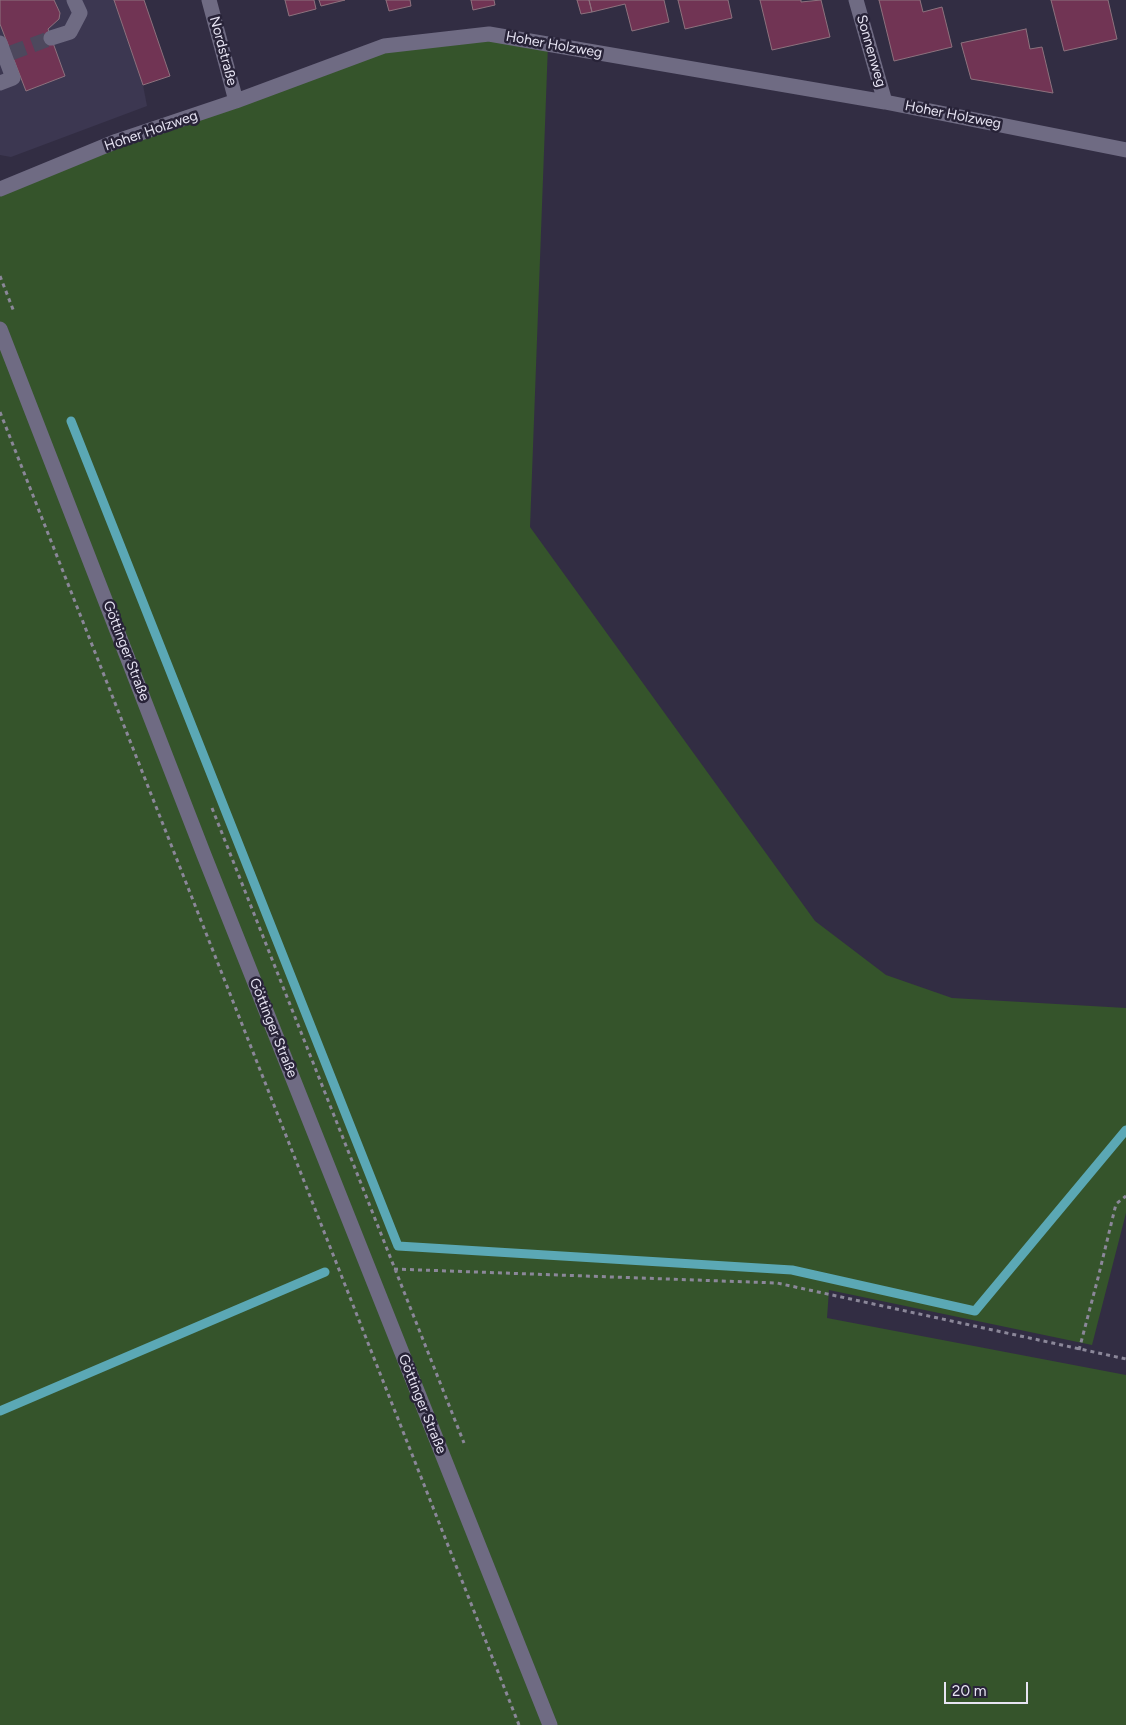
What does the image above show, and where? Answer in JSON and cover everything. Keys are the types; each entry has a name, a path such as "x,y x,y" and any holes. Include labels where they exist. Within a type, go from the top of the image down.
{"street":[{"path":"51,38 70,32 80,13 74,0"},
{"name":"Nordstraße","path":"209,0 236,101"},
{"name":"Sonnenweg","path":"856,0 885,102"},
{"name":"Hoher Holzweg","path":"0,189 117,141 236,101 384,46 489,34 885,102 1126,150"},
{"path":"0,83 13,78 5,51"},
{"name":"Göttinger Straße","path":"0,329 204,855 550,1725"}],"path":[{"path":"0,276 15,313"},
{"path":"0,412 519,1725"},
{"path":"211,805 467,1450"},
{"path":"1079,1350 1116,1204 1126,1196"},
{"path":"368,1269 777,1284 1126,1359"}],"shaded area":[{"path":"0,0 114,0 143,85 147,106 11,157 0,155"}],"green space":[{"path":"489,34 548,44 530,527 815,921 886,975 952,998 1126,1008 1126,1213 1092,1345 829,1290 827,1318 1126,1375 1126,1725 0,1725 0,189 384,46"}],"building":[{"path":"0,0 54,0 60,13 59,19 48,29 65,76 26,91 0,24"},
{"path":"114,0 144,0 170,76 143,85"},
{"path":"285,0 314,0 316,9 289,16"},
{"path":"319,0 345,0 321,6"},
{"path":"386,0 410,0 411,6 389,11"},
{"path":"471,0 494,0 495,5 473,10"},
{"path":"577,0 589,0 592,12 581,14"},
{"path":"589,0 664,0 669,22 632,31 625,4 592,12"},
{"path":"678,0 728,0 732,18 685,29"},
{"path":"760,0 801,0 801,2 821,0 830,37 772,50"},
{"path":"879,0 920,0 923,12 942,7 952,47 894,61"},
{"path":"1051,0 1108,0 1117,39 1064,51"},
{"path":"1026,29 1030,49 1042,47 1053,93 971,79 961,43"}],"waterway":[{"path":"71,421 398,1246 792,1270 975,1311 1126,1130"},
{"path":"0,1411 325,1272"}],"tunnel":[{"path":"11,53 51,38"}]}
